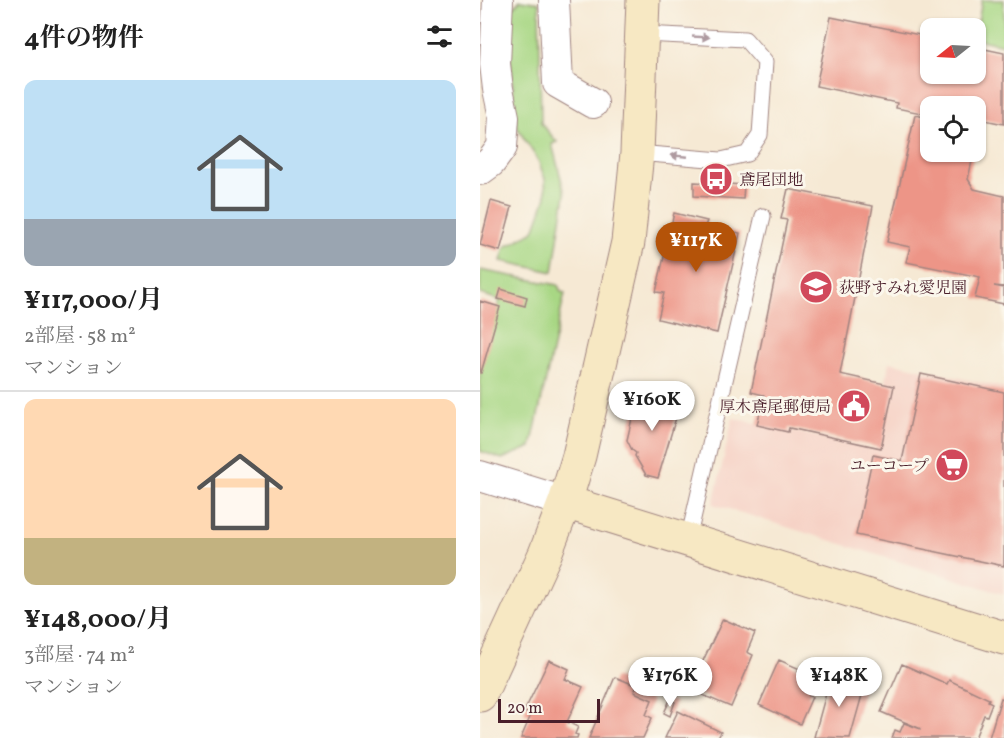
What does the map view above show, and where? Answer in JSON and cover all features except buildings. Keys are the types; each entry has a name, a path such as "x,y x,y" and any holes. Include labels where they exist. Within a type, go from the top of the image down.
{"street":[{"path":"480,170 491,162 502,147 504,117 495,64 498,0"},
{"path":"554,0 558,83 593,103"},
{"path":"480,695 545,554 565,502 579,456 628,242 637,153 643,0"},
{"path":"480,476 1004,638"}],"lane":[{"path":"637,153 721,160 747,154 760,135 765,62 745,39 643,34"},
{"path":"688,540 764,216"}],"shaded area":[{"path":"889,362 1004,388 1004,594 713,504 733,418 875,449"}],"green space":[{"path":"520,0 539,3 541,123 557,142 552,144 565,194 553,272 501,261 505,247 534,231 546,197 545,179 538,160 516,126 507,15"},
{"path":"982,0 1004,0 1004,45 986,41 986,18 979,18"},
{"path":"480,270 558,285 561,292 565,293 531,447 502,459 480,451 480,367 500,300 480,294"}],"place":[{"name":"鳶尾団地","path":"716,179"},
{"name":"荻野すみれ愛児園","path":"816,287"},
{"name":"厚木鳶尾郵便局","path":"854,406"},
{"name":"ユーコープ","path":"952,465"}]}
